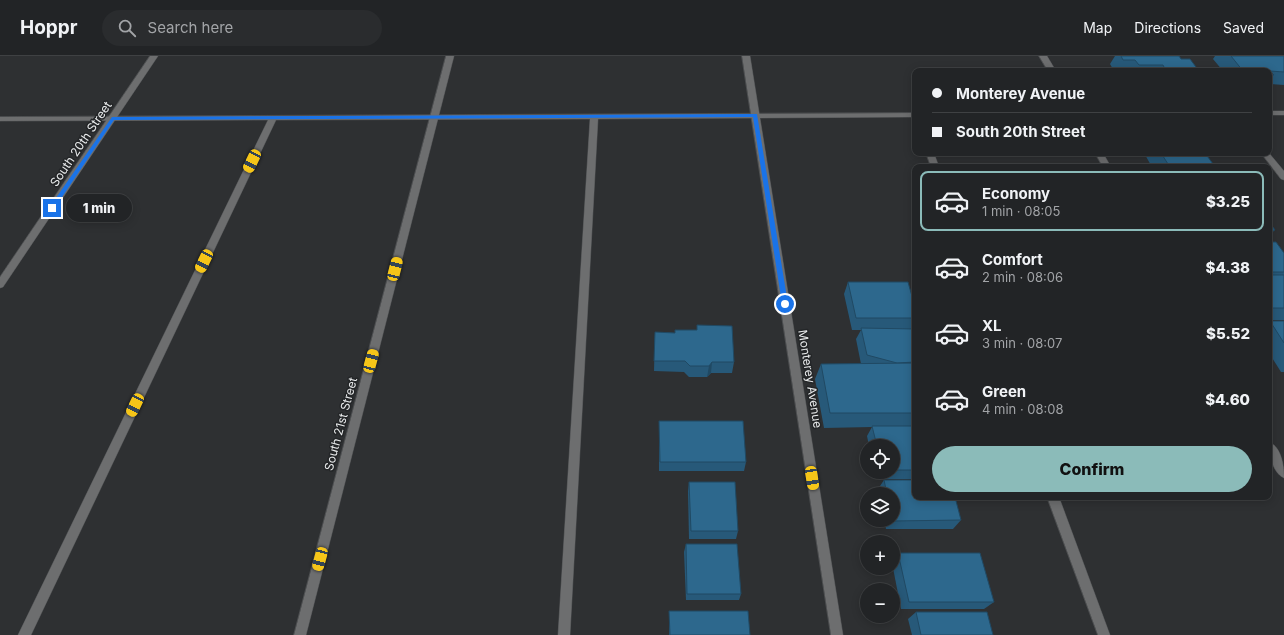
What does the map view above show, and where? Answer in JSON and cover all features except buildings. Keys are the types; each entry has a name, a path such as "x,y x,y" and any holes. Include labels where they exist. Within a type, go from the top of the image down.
{"street":[{"name":"South 20th Street","path":"0,284 154,56"},
{"name":"South 21st Street","path":"300,635 450,56"},
{"name":"Monterey Avenue","path":"746,56 837,635"},
{"path":"1043,56 1050,68"},
{"path":"1272,114 1284,113"},
{"path":"0,119 912,115"},
{"path":"564,635 594,116"},
{"path":"24,635 273,118"},
{"path":"1267,156 1284,177"},
{"path":"1272,452 1284,473"},
{"path":"1054,500 1104,635"}],"route":[{"path":"52,208 112,118 755,116 785,304"}]}
